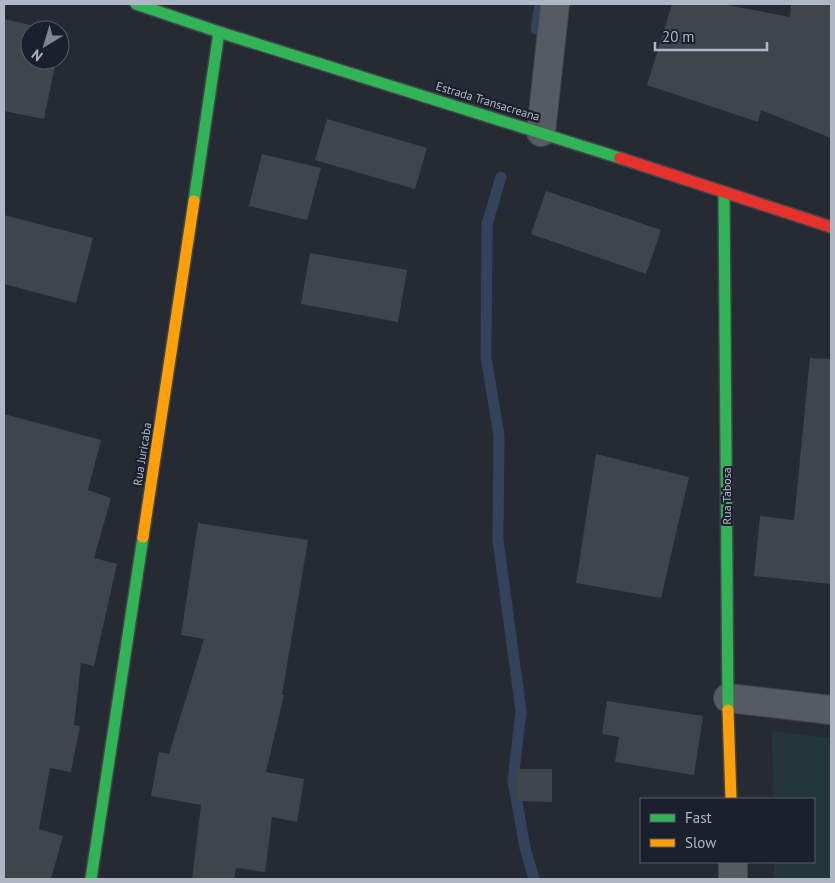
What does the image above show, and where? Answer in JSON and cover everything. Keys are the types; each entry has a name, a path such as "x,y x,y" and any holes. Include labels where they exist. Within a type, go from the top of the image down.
{"street":[{"name":"Estrada Transacreana","path":"136,4 219,32 541,132 831,227"},
{"path":"541,132 554,4"},
{"name":"Rua Juricaba","path":"91,879 219,32"},
{"name":"Rua Tabosa","path":"724,192 728,698 731,798"},
{"path":"728,698 831,710"},
{"path":"733,863 733,879"}],"green space":[{"path":"772,731 831,738 831,879 774,879 774,863 815,863 815,798 773,798"}],"building":[{"path":"672,4 722,4 790,17 791,4 831,4 831,138 761,110 758,122 647,85"},
{"path":"4,19 20,23 20,70 54,70 44,119 4,111"},
{"path":"327,119 427,148 415,189 315,160"},
{"path":"262,154 321,168 307,220 249,206"},
{"path":"546,191 661,230 646,274 531,234"},
{"path":"4,215 93,238 76,303 4,284"},
{"path":"310,253 407,270 398,322 301,304"},
{"path":"810,358 831,359 831,584 754,576 760,516 794,520"},
{"path":"4,414 101,440 88,490 111,498 94,558 117,564 94,666 81,663 74,725 80,726 71,772 50,768 39,829 63,836 51,879 4,879"},
{"path":"596,454 689,477 661,598 576,583"},
{"path":"198,523 308,540 282,695 284,695 266,772 304,779 297,822 272,817 265,872 236,868 234,879 192,879 201,805 151,796 159,752 169,754 204,639 181,635"},
{"path":"607,701 703,716 694,775 615,762 619,737 602,734"},
{"path":"517,769 552,769 552,802 517,801"}],"waterway":[{"path":"536,29 540,4"},
{"path":"501,177 487,224 486,357 499,436 498,540 521,711 513,780 525,848 534,879"}],"traffic: fast":[{"path":"136,4 219,32 620,158"},
{"path":"194,201 219,32"},
{"path":"724,192 728,710"},
{"path":"91,879 143,537"}],"traffic: slow":[{"path":"143,537 194,201"},
{"path":"728,710 731,798"}],"traffic: jam":[{"path":"620,158 831,227"}]}
